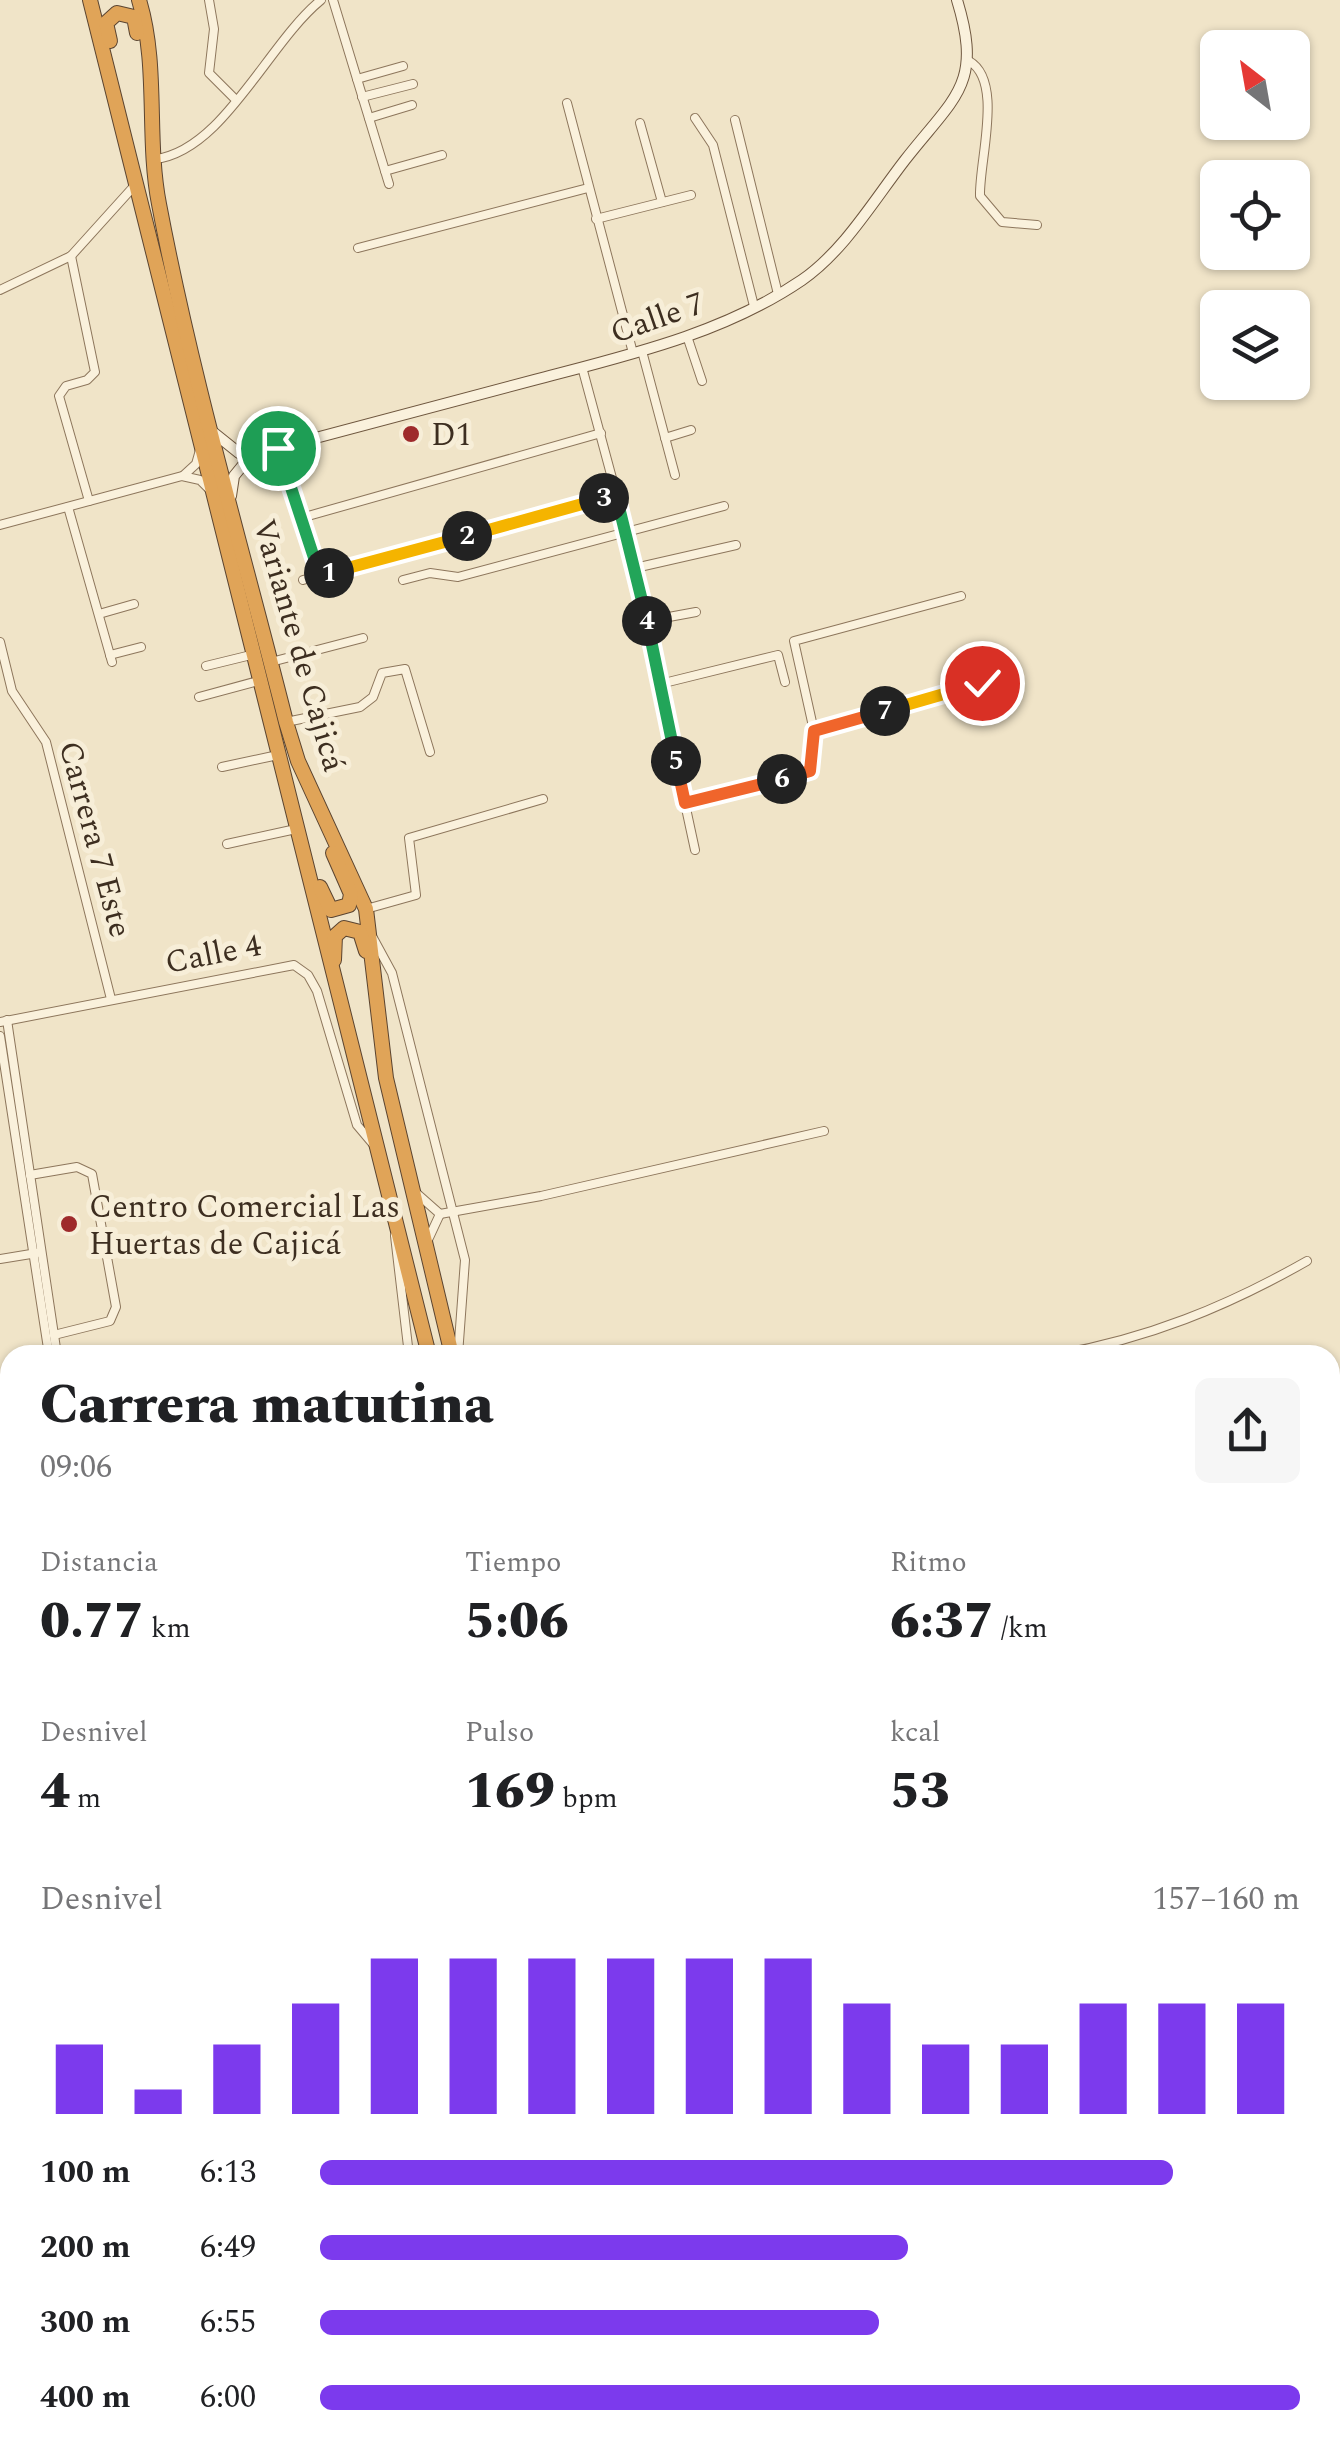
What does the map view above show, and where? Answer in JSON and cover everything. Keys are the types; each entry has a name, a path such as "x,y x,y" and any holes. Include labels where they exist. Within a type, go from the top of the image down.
{"highway":[{"name":"Variante de Cajicá","path":"90,0 426,1345"},
{"name":"Variante de Cajicá","path":"144,4 153,159 169,251 286,722 298,761 366,909 373,938 386,1078 424,1247 452,1345"},
{"path":"110,76 114,60 106,23 113,14 124,12 134,17 142,59 151,77"},
{"path":"300,847 313,860 326,906 344,910 351,894 333,852 333,832"},
{"path":"335,992 335,936 348,927 363,937 376,985"}],"street":[{"path":"209,0 214,30 209,73 235,99"},
{"path":"153,159 168,158 207,136 293,26 321,0"},
{"path":"333,0 389,184"},
{"path":"957,0 969,61 980,67 990,93 980,196 1002,222 1038,225"},
{"name":"Calle 7","path":"252,454 637,352 686,336 778,294 803,279 836,248 956,95 969,61"},
{"path":"357,79 404,66"},
{"path":"362,97 412,84"},
{"path":"568,104 596,219 675,475"},
{"path":"369,118 412,105"},
{"path":"695,118 714,145 754,306"},
{"path":"735,120 778,294"},
{"path":"640,123 662,202"},
{"path":"385,170 442,155"},
{"path":"0,290 71,256 138,182"},
{"path":"358,248 588,188"},
{"path":"596,219 690,195"},
{"path":"71,256 94,372 61,389 59,396 90,502"},
{"path":"686,336 702,381"},
{"path":"582,367 635,568 696,850"},
{"path":"212,428 227,448 252,454 234,476 232,506"},
{"path":"665,438 690,430"},
{"path":"301,518 600,433"},
{"path":"0,526 182,476 196,464 201,446"},
{"path":"278,448 320,576"},
{"path":"182,476 200,480 212,493"},
{"path":"303,580 616,495"},
{"path":"404,580 430,573 458,577 724,506"},
{"path":"68,507 111,659 141,647"},
{"path":"635,568 736,545"},
{"path":"685,803 810,771 814,731 794,641 961,596"},
{"path":"98,614 134,604"},
{"path":"647,621 696,612"},
{"path":"271,662 362,638"},
{"name":"Carrera 7 Este","path":"0,642 12,690 46,742 112,999"},
{"path":"206,666 251,654"},
{"path":"660,684 778,655 785,682"},
{"path":"286,722 360,707 373,696 382,673 399,668 408,673 430,752"},
{"path":"200,697 258,681"},
{"path":"814,731 982,683"},
{"path":"222,767 278,756"},
{"path":"366,909 416,895 409,838 543,799"},
{"path":"228,844 296,829"},
{"path":"373,938 392,973 465,1260 456,1345"},
{"name":"Calle 4","path":"4,1021 294,965 308,974 317,991 357,1125 376,1147"},
{"path":"4,1021 30,1174 48,1345"},
{"path":"0,1036 56,1345"},
{"path":"440,1214 541,1196 824,1131"},
{"path":"30,1174 77,1167 92,1174 116,1306 110,1321 54,1335"},
{"path":"411,1188 440,1214"},
{"path":"424,1247 440,1214"},
{"path":"395,1226 394,1253 408,1345"},
{"path":"0,1259 38,1253"},
{"path":"1106,1345 1193,1319 1307,1262"}],"place":[{"name":"D1","path":"411,434"},
{"name":"Centro Comercial Las Huertas de Cajicá","path":"69,1224"}],"route":[{"path":"278,448 320,576 616,495 685,803 810,771 814,731 982,683"}]}
